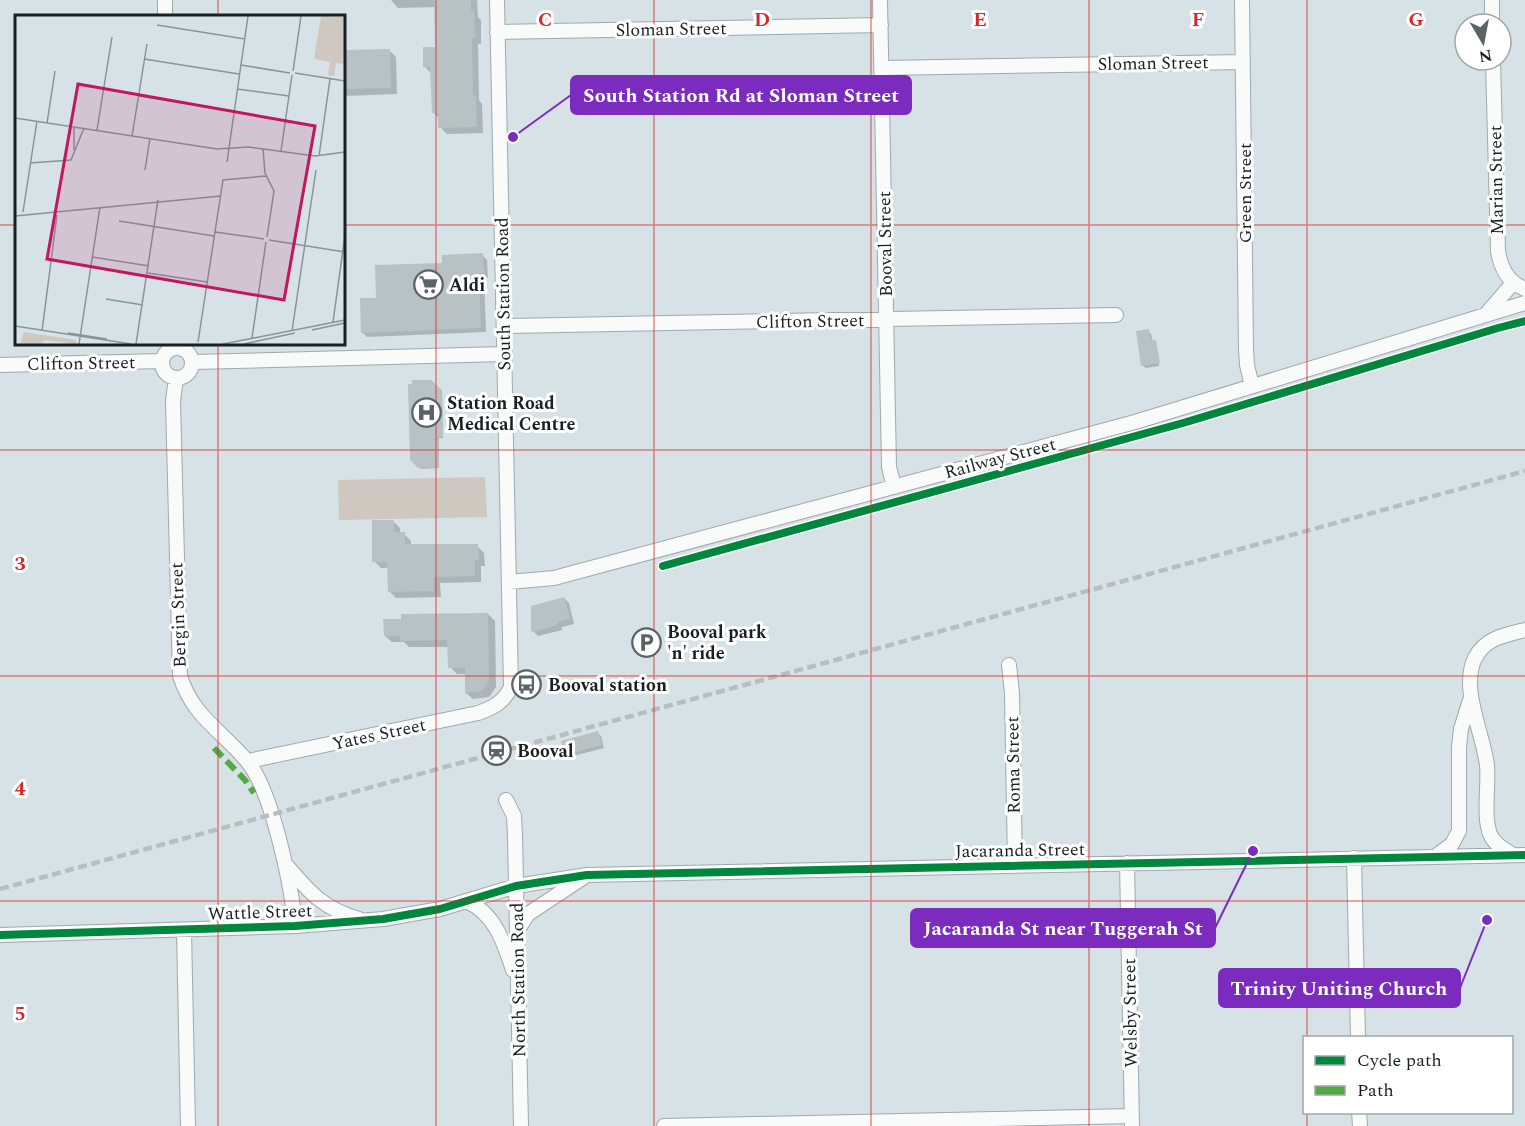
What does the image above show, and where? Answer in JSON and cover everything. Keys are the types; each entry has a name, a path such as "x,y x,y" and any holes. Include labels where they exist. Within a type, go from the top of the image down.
{"street":[{"name":"South Station Road","path":"497,0 511,683 506,696"},
{"name":"Booval Street","path":"880,0 889,467 894,487"},
{"name":"Green Street","path":"1242,0 1246,350 1252,386"},
{"name":"Sloman Street","path":"498,32 881,25"},
{"name":"Sloman Street","path":"882,68 1243,62"},
{"name":"Marian Street","path":"1493,72 1498,251 1500,262 1508,279 1519,286"},
{"path":"1487,314 1519,286"},
{"name":"Railway Street","path":"509,582 554,578 1135,422 1525,303"},
{"name":"Clifton Street","path":"504,326 1116,315"},
{"path":"178,345 187,351 193,362 188,374 176,378 166,373 162,362 167,351 178,345"},
{"path":"193,362 505,354"},
{"name":"Clifton Street","path":"0,365 162,362"},
{"name":"Bergin Street","path":"176,378 173,401 180,676 185,693 197,712 248,761 264,791 293,901 295,927"},
{"path":"1519,855 1496,843 1489,832 1487,766 1471,697 1472,668 1480,650 1497,637 1525,630"},
{"name":"Roma Street","path":"1009,665 1012,693 1016,865"},
{"name":"Yates Street","path":"248,761 478,713 494,707 506,696"},
{"path":"1436,856 1452,844 1459,831 1459,747 1461,729 1471,697"},
{"name":"North Station Road","path":"506,800 514,816 521,1126"},
{"name":"Jacaranda Street","path":"516,886 586,875 1519,855"},
{"path":"1354,858 1358,1036"},
{"path":"284,862 310,893 320,901 330,908 365,921"},
{"name":"Welsby Street","path":"1127,863 1132,1121"},
{"path":"517,931 528,914 586,875"},
{"name":"Wattle Street","path":"0,935 295,927 365,921 440,909 516,886"},
{"path":"466,901 486,913 502,938 517,981"},
{"path":"184,930 188,1126"},
{"path":"664,1126 1132,1121"}],"shaded area":[{"path":"485,477 487,517 339,520 338,480"}],"building":[{"path":"434,0 471,0 471,11 474,11 475,38 472,38 473,95 476,95 477,127 438,128 438,113 432,113 430,67 423,67 423,47 435,47"},
{"path":"390,49 391,88 345,89 345,50"},
{"name":"Aldi","path":"483,253 484,273 479,273 481,328 361,333 360,298 376,298 375,265 442,263 442,255"},
{"path":"1149,329 1151,341 1156,340 1160,363 1141,366 1136,331"},
{"name":"Station Road Medical Centre","path":"412,380 431,380 442,390 443,437 438,437 439,468 418,468 410,460 408,384 412,384"},
{"path":"372,520 394,520 394,532 405,532 405,544 478,544 479,560 475,560 475,576 434,577 434,591 388,592 387,562 372,562"},
{"path":"564,597 570,619 558,622 558,625 531,632 531,606"},
{"path":"488,613 489,680 482,691 465,693 465,668 448,668 447,640 400,641 400,636 384,636 383,619 401,619 401,614"},
{"path":"598,731 602,745 565,755 561,741"}],"railway":[{"path":"0,889 1525,471"}],"marked path":[{"path":"214,748 245,780 254,793"}],"cycle path":[{"path":"663,566 1183,423 1525,321"},
{"path":"0,935 295,926 383,919 440,909 516,886 587,875 1525,855"}],"place":[{"name":"South Station Rd at Sloman Street","path":"513,137"},
{"name":"Aldi","path":"428,285"},
{"name":"Station Road Medical Centre","path":"426,413"},
{"name":"Booval park 'n' ride","path":"646,642"},
{"name":"Booval station","path":"527,685"},
{"name":"Booval","path":"496,751"},
{"name":"Jacaranda St near Tuggerah St","path":"1253,851"},
{"name":"Trinity Uniting Church","path":"1487,920"}]}
